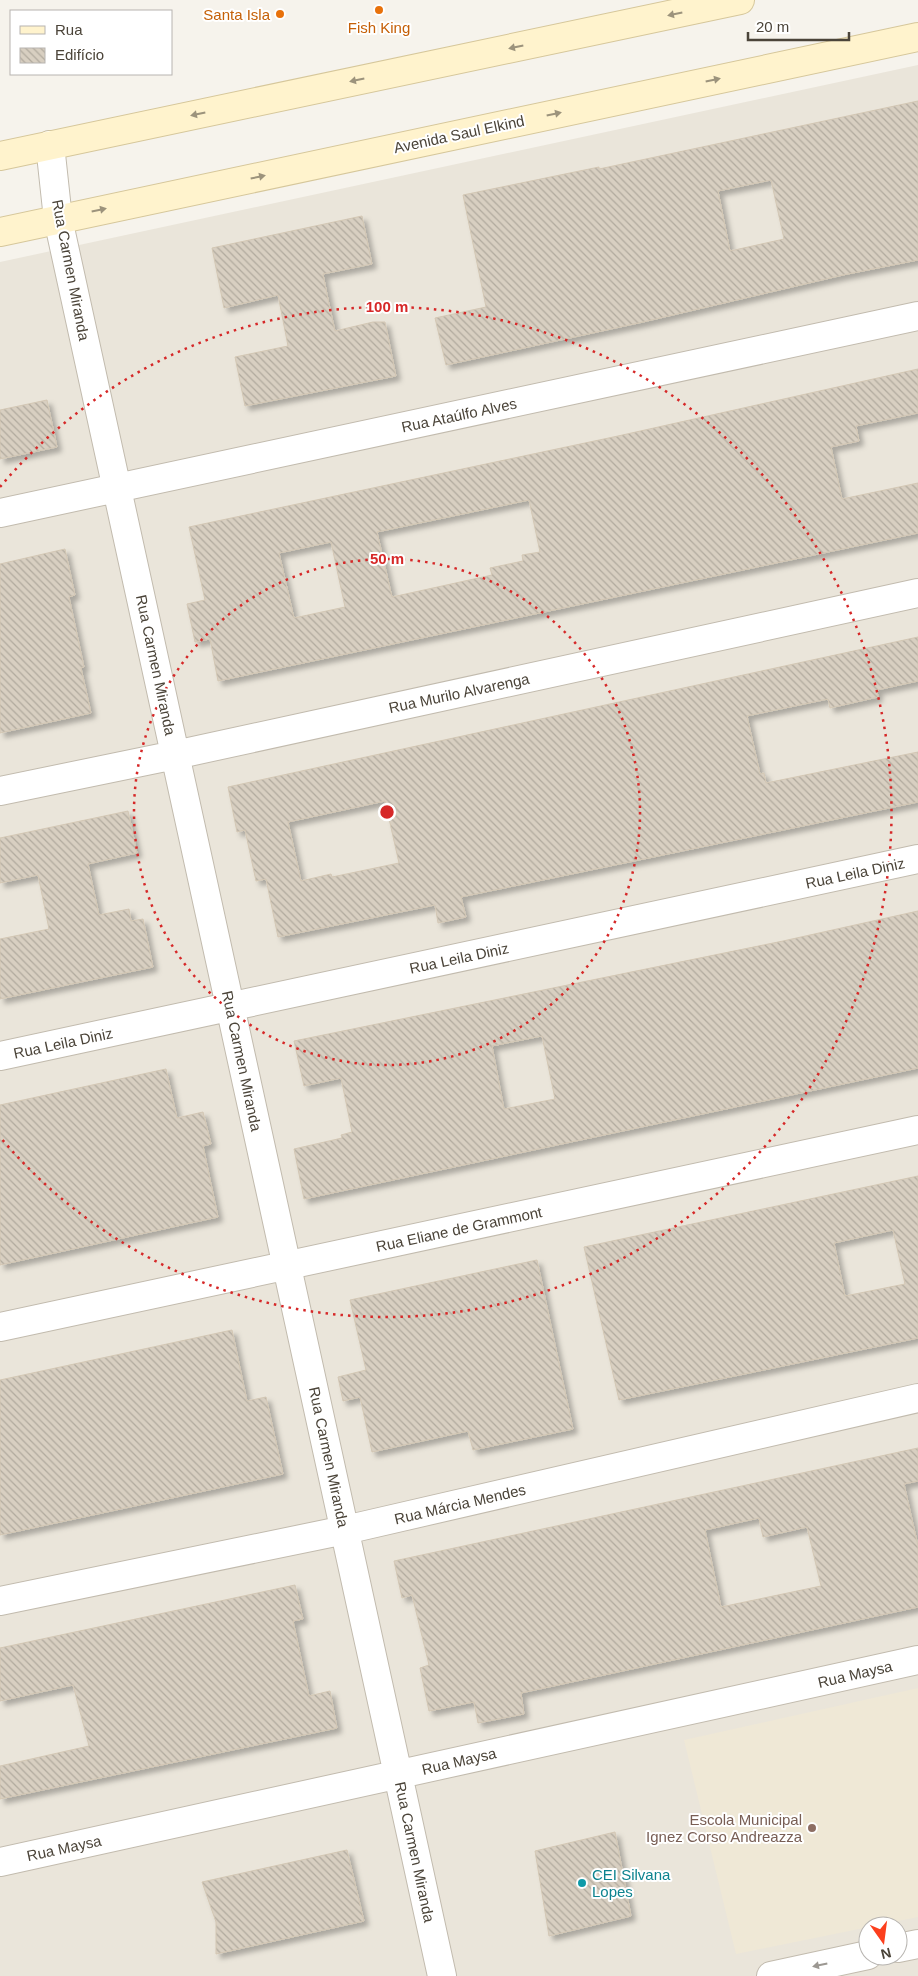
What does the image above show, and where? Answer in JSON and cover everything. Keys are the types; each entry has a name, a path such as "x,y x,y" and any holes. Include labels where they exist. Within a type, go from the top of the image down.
{"main road":[{"path":"0,156 740,0"},
{"name":"Avenida Saul Elkind","path":"0,232 918,37"}],"street":[{"name":"Rua Carmen Miranda","path":"50,145 58,219 442,1976"},
{"name":"Rua Ataúlfo Alves","path":"0,513 918,316"},
{"name":"Rua Murilo Alvarenga","path":"0,791 175,755 918,593"},
{"name":"Rua Leila Diniz","path":"0,1056 918,859"},
{"name":"Rua Eliane de Grammont","path":"0,1327 918,1130"},
{"name":"Rua Márcia Mendes","path":"0,1601 345,1530 918,1398"},
{"name":"Rua Maysa","path":"0,1862 918,1660"},
{"path":"771,1976 858,1957"}],"shaded area":[{"path":"918,65 918,1976 0,1976 0,262"},
{"name":"Escola Municipal Ignez Corso Andreazza","path":"918,1688 918,1917 908,1919 908,1916 858,1916 858,1929 736,1954 684,1740"}],"building":[{"path":"918,101 918,260 843,275 643,322 446,365 435,318 486,307 463,195 599,167 599,169","holes":["771,180 784,239 730,251 718,191"]},
{"path":"362,216 372,264 323,274 329,304 335,331 373,322 385,322 396,376 245,406 235,357 288,346 278,295 224,308 212,248"},
{"path":"918,369 918,413 856,426 859,441 831,447 842,499 918,483 918,533 218,681 210,639 195,642 187,604 205,600 189,527 618,436","holes":["529,500 540,552 522,555 523,561 490,568 492,575 392,597 377,532","331,542 345,607 294,618 279,553"]},
{"path":"47,400 57,447 0,459 0,410"},
{"path":"65,549 75,595 69,597 84,667 81,668 91,713 0,733 0,564"},
{"path":"918,637 918,681 877,690 878,697 830,708 828,699 747,716 760,774 764,773 766,783 918,752 918,802 461,897 466,917 438,923 435,905 278,937 266,879 256,881 245,830 237,832 228,787","holes":["385,801 399,863 332,877 331,874 301,881 288,822"]},
{"path":"128,811 137,853 88,864 99,915 129,909 131,921 143,919 153,967 0,999 0,939 49,929 38,875 0,883 0,838"},
{"path":"918,911 918,1068 304,1199 294,1149 342,1138 341,1135 352,1132 341,1078 304,1086 294,1041 783,941","holes":["542,1036 555,1099 504,1109 492,1046"]},
{"path":"166,1069 177,1118 203,1112 211,1144 203,1146 218,1217 0,1265 0,1105"},
{"path":"918,1176 918,1338 619,1400 584,1247","holes":["893,1230 905,1284 845,1296 834,1243"]},
{"path":"537,1260 573,1429 473,1450 468,1431 372,1452 360,1397 343,1401 338,1377 366,1370 350,1300"},
{"path":"232,1330 247,1401 266,1397 283,1474 0,1535 0,1380"},
{"path":"918,1448 918,1481 904,1484 918,1546 918,1607 521,1693 524,1714 478,1723 474,1702 429,1711 420,1668 429,1665 412,1595 402,1598 394,1561","holes":["759,1518 763,1537 807,1527 821,1586 721,1607 705,1530"]},
{"path":"295,1585 303,1619 293,1621 309,1696 330,1691 337,1728 0,1799 0,1766 89,1746 73,1685 0,1701 0,1648"},
{"name":"CEI Silvana Lopes","path":"615,1832 631,1916 549,1936 535,1851"},
{"path":"347,1850 364,1921 216,1954 216,1922 202,1882"}],"place":[{"name":"Fish King","path":"379,10"},
{"name":"Santa Isla","path":"280,14"},
{"name":"Escola Municipal Ignez Corso Andreazza","path":"812,1828"},
{"name":"CEI Silvana Lopes","path":"582,1883"}]}
